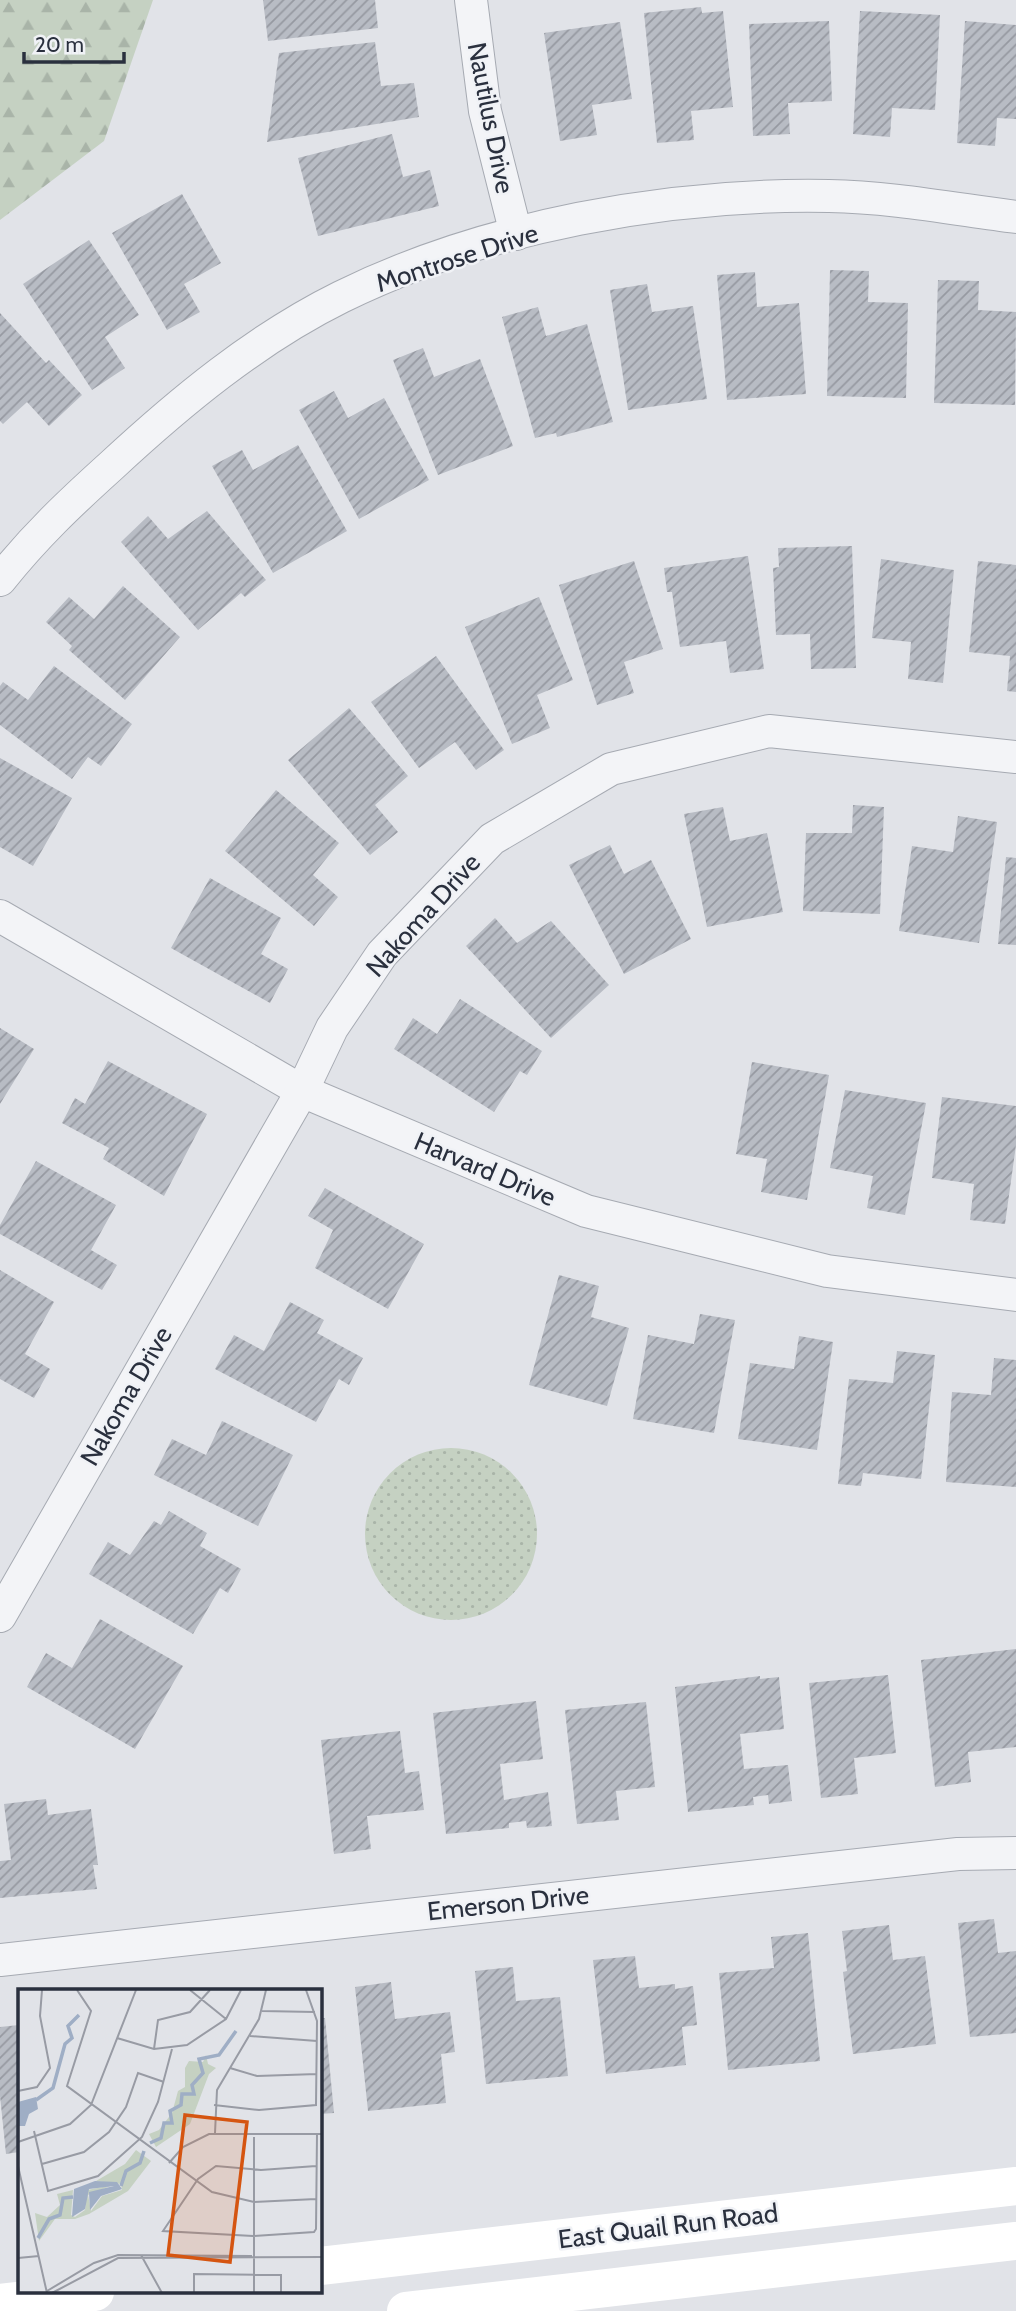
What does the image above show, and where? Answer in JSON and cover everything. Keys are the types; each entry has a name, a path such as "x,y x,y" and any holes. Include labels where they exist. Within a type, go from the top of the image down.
{"street":[{"name":"Nautilus Drive","path":"471,0 485,111 516,234"},
{"name":"Montrose Drive","path":"0,580 35,536 167,414 258,347 340,298 421,264 516,234 641,209 740,197 831,196 1016,217"},
{"name":"Nakoma Drive","path":"0,1616 302,1091 332,1028 382,954 492,839 611,769 769,731 1016,757"},
{"name":"Harvard Drive","path":"0,916 302,1091 586,1211 827,1271 1016,1295"},
{"name":"Emerson Drive","path":"0,1960 958,1854 1016,1853"},
{"name":"East Quail Run Road","path":"322,2266 1016,2186"},
{"name":"East Quail Run Road","path":"406,2311 1016,2241"},
{"path":"0,2303 78,2294"}],"green space":[{"path":"0,0 153,0 104,141 0,220"},
{"path":"451,1448 484,1455 512,1473 530,1501 537,1534 530,1567 512,1595 484,1613 451,1620 418,1613 390,1595 372,1567 365,1534 372,1501 390,1473 418,1455"}],"building":[{"path":"263,0 375,0 378,28 268,41"},
{"path":"701,7 702,13 723,11 733,107 691,111 694,140 657,143 644,13"},
{"path":"860,11 940,15 935,110 892,108 890,137 853,134"},
{"path":"829,21 832,101 788,103 790,134 753,136 749,24"},
{"path":"965,21 1016,25 1016,119 997,118 995,146 957,143"},
{"path":"620,22 632,99 592,105 597,135 560,141 544,33"},
{"path":"375,42 381,86 414,83 419,117 267,142 279,53"},
{"path":"392,134 403,177 430,170 439,206 318,236 298,158"},
{"path":"182,194 221,263 184,284 200,312 167,330 112,233"},
{"path":"89,240 139,315 105,337 125,368 92,390 23,284"},
{"path":"830,270 869,271 868,302 908,303 906,398 827,396"},
{"path":"755,272 757,307 799,303 806,394 727,400 717,275"},
{"path":"938,280 979,281 978,310 1016,312 1015,405 934,403"},
{"path":"647,284 652,312 693,306 707,399 628,410 610,290"},
{"path":"538,307 546,336 587,324 613,422 557,437 556,433 535,438 502,317"},
{"path":"0,313 46,363 49,360 82,395 49,426 27,402 3,424 0,421"},
{"path":"423,348 434,377 480,359 513,446 438,475 393,360"},
{"path":"334,391 348,418 384,398 429,480 359,519 299,410"},
{"path":"298,445 347,531 273,573 212,466 242,450 253,470"},
{"path":"207,511 266,580 245,597 241,593 198,630 121,542 148,516 168,539"},
{"path":"852,546 856,668 811,669 810,634 776,635 773,568 779,567 778,548"},
{"path":"748,556 764,669 730,673 726,641 680,647 672,592 667,592 664,568"},
{"path":"881,559 954,570 943,683 908,679 911,642 872,638"},
{"path":"634,561 663,649 624,662 634,693 597,705 559,585"},
{"path":"978,561 1016,565 1016,692 1007,691 1010,656 969,652"},
{"path":"123,586 180,637 125,700 69,650 72,646 46,622 69,597 94,619"},
{"path":"539,597 573,680 537,695 550,728 512,744 465,627"},
{"path":"436,656 504,750 476,770 455,742 419,768 371,702"},
{"path":"54,666 132,724 101,766 88,757 72,779 0,725 0,686 3,682 28,700"},
{"path":"349,708 408,776 375,805 398,832 370,855 288,760"},
{"path":"0,758 72,798 33,866 0,847"},
{"path":"276,790 339,843 313,875 338,897 314,926 225,851"},
{"path":"853,805 884,807 880,914 803,911 806,833 852,833"},
{"path":"723,807 730,841 767,833 783,912 707,927 684,814"},
{"path":"958,816 997,822 979,943 899,931 912,846 953,852"},
{"path":"610,845 624,874 651,860 691,939 624,974 569,865"},
{"path":"1006,857 1016,858 1016,945 998,944"},
{"path":"210,878 281,918 261,954 288,969 270,1003 171,948"},
{"path":"495,918 517,943 551,921 609,985 551,1038 466,946"},
{"path":"460,999 542,1051 527,1075 520,1071 494,1112 394,1049 413,1018 437,1034"},
{"path":"0,1028 34,1049 0,1104"},
{"path":"108,1061 207,1114 164,1196 103,1159 109,1148 62,1123 75,1098 85,1104"},
{"path":"752,1062 829,1075 807,1200 761,1192 767,1159 736,1154"},
{"path":"845,1090 926,1103 905,1215 867,1208 873,1176 830,1168"},
{"path":"942,1097 1016,1106 1016,1145 1005,1224 970,1220 974,1184 932,1178"},
{"path":"36,1161 116,1205 91,1250 117,1265 102,1290 0,1234 0,1225"},
{"path":"325,1188 424,1244 388,1309 315,1268 333,1230 308,1216"},
{"path":"0,1270 54,1302 25,1354 50,1369 34,1398 0,1379"},
{"path":"559,1275 599,1286 591,1317 629,1328 607,1406 529,1385"},
{"path":"290,1302 324,1320 317,1333 363,1358 349,1385 339,1379 316,1422 215,1369 234,1335 264,1351"},
{"path":"700,1314 735,1320 714,1433 633,1419 648,1335 694,1344"},
{"path":"799,1336 833,1342 817,1450 738,1439 750,1363 794,1369"},
{"path":"897,1351 935,1355 921,1479 863,1473 861,1486 838,1484 849,1379 893,1383"},
{"path":"994,1358 1016,1360 1016,1487 946,1482 952,1392 991,1395"},
{"path":"222,1421 293,1455 258,1526 154,1475 172,1439 206,1455"},
{"path":"169,1511 207,1533 200,1546 241,1569 228,1593 220,1588 193,1634 89,1574 108,1542 130,1555 154,1521 161,1525"},
{"path":"100,1619 183,1666 135,1749 27,1687 46,1653 72,1668"},
{"path":"1016,1649 1016,1747 968,1752 971,1782 935,1787 921,1660"},
{"path":"888,1675 896,1753 854,1758 858,1794 821,1798 809,1683"},
{"path":"760,1676 760,1679 779,1677 784,1729 740,1734 744,1769 788,1765 792,1801 769,1804 768,1795 753,1797 754,1805 688,1812 675,1687"},
{"path":"536,1701 543,1759 500,1764 504,1800 548,1792 552,1826 527,1828 526,1821 509,1823 509,1828 446,1834 433,1713"},
{"path":"646,1702 655,1787 616,1791 619,1820 577,1824 565,1710"},
{"path":"400,1731 405,1773 419,1771 424,1810 367,1816 371,1849 334,1854 321,1740"},
{"path":"46,1799 48,1815 91,1809 98,1865 93,1865 97,1889 0,1898 0,1861 11,1860 4,1804"},
{"path":"994,1919 998,1953 1016,1951 1016,2033 970,2037 958,1923"},
{"path":"889,1925 893,1960 925,1956 936,2044 853,2054 843,1972 847,1971 842,1931"},
{"path":"808,1933 820,2061 728,2070 719,1973 774,1968 771,1937"},
{"path":"635,1956 639,1988 675,1984 675,1989 693,1986 697,2025 682,2027 686,2065 606,2074 593,1960"},
{"path":"513,1967 516,2001 560,1997 568,2076 486,2084 475,1971"},
{"path":"391,1982 395,2019 450,2012 455,2052 441,2054 446,2103 368,2111 355,1987"},
{"path":"322,2018 325,2018 334,2113 322,2114"},
{"path":"18,2025 18,2152 6,2154 0,2096 0,2027"}]}
